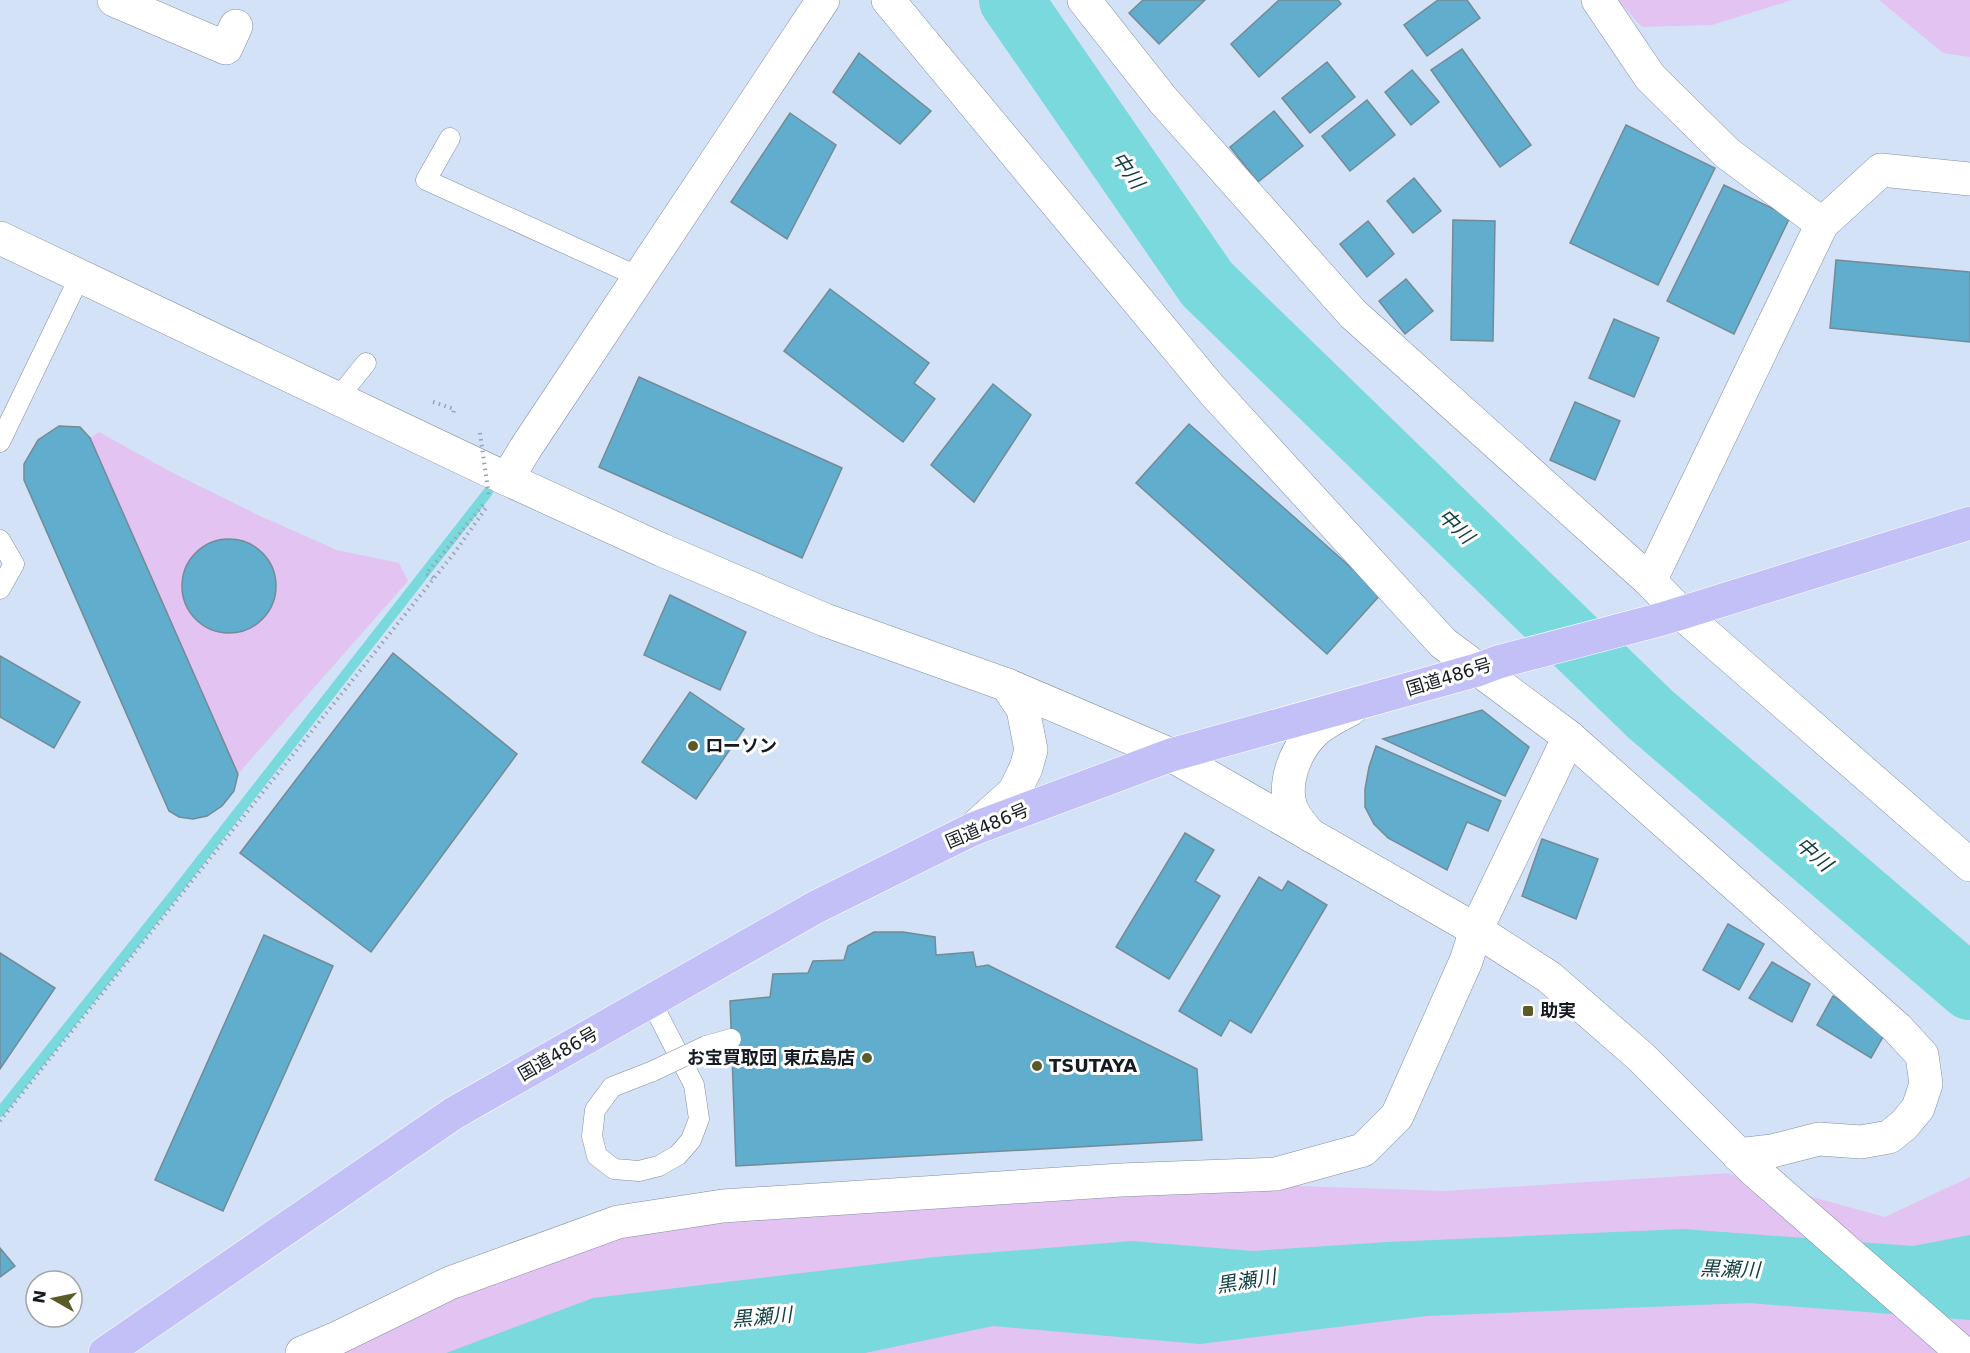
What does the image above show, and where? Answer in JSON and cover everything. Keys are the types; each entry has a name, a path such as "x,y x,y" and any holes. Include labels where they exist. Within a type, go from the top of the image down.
{"highway":[{"name":"国道486号","path":"105,1353 454,1113 816,907 972,829 1171,755 1671,615 1970,523"}],"street":[{"path":"114,0 226,48 236,26"},
{"path":"507,479 823,0"},
{"path":"888,0 1212,390 1443,644 1488,666 1897,1028 1922,1054 1926,1084 1918,1108 1904,1125 1889,1137 1861,1142 1819,1139 1772,1151 1747,1163"},
{"path":"1084,0 1163,100 1353,314 1650,581 1671,615 1970,865"},
{"path":"1598,0 1650,77 1727,153 1822,224"},
{"path":"1650,581 1822,224 1881,170 1970,179"},
{"path":"0,238 507,479 662,550 825,620 1007,685 1171,755 1476,930 1549,977 1641,1057 1747,1163 1956,1347"},
{"path":"972,829 1014,792 1026,768 1031,750 1029,729 1023,709 1007,685"},
{"path":"1310,835 1293,811 1289,796 1293,763 1311,734 1366,701"},
{"path":"302,1353 450,1283 618,1222 723,1206 1121,1180 1276,1174 1363,1150 1397,1116 1466,961 1476,930 1569,737"}],"lane":[{"path":"450,138 426,180 639,277"},
{"path":"0,442 80,276"},
{"path":"338,398 366,363"},
{"path":"0,540 14,564 0,589"},
{"path":"651,1001 694,1084 699,1119 691,1140 678,1155 659,1166 639,1171 614,1169 597,1156 592,1136 595,1110 612,1087 653,1071 706,1046 731,1039"}],"path":[{"path":"434,578 426,574 489,497 480,433"},
{"path":"0,1121 455,552 507,479"}],"shaded area":[{"path":"1618,0 1792,0 1712,25 1642,27"},
{"path":"1879,0 1970,0 1970,57 1943,53"},
{"path":"99,432 173,473 258,515 337,550 399,563 408,581 238,774 90,438"},
{"path":"1732,1173 1729,1174 1885,1217 1970,1177 1970,1353 313,1353 618,1222 1121,1180 1445,1191"}],"water":[{"name":"黒瀬川","path":"1683,1229 1913,1246 1970,1235 1970,1320 1749,1303 1427,1316 1200,1344 993,1326 865,1353 446,1353 593,1298 935,1257 1132,1241 1253,1251 1388,1242"}],"building":[{"path":"1143,0 1205,0 1159,44 1129,13"},
{"path":"1279,0 1338,0 1341,4 1259,77 1231,44"},
{"path":"1438,0 1467,0 1480,18 1427,56 1404,25"},
{"path":"1462,49 1531,145 1500,167 1431,70"},
{"path":"859,53 931,111 900,144 833,92"},
{"path":"1327,62 1355,97 1310,133 1282,98"},
{"path":"1412,70 1439,102 1411,125 1385,92"},
{"path":"1367,100 1395,135 1350,171 1322,136"},
{"path":"1274,111 1303,146 1258,182 1230,147"},
{"path":"790,113 836,145 787,239 731,202"},
{"path":"1626,125 1715,168 1658,285 1570,243"},
{"path":"1414,178 1441,211 1413,233 1387,201"},
{"path":"1724,185 1790,217 1734,334 1667,301"},
{"path":"1453,220 1495,221 1493,341 1451,340"},
{"path":"1368,221 1394,254 1367,277 1340,244"},
{"path":"1836,260 1970,272 1970,342 1830,328"},
{"path":"1406,279 1433,311 1405,334 1379,301"},
{"path":"830,289 929,363 914,383 935,399 903,442 784,351"},
{"path":"1614,319 1659,338 1634,397 1589,378"},
{"path":"639,377 842,468 802,558 599,467"},
{"path":"993,384 1031,415 974,502 931,465"},
{"path":"1575,402 1620,421 1595,480 1550,460"},
{"path":"1189,424 1381,594 1327,654 1136,483"},
{"path":"59,426 80,427 90,438 238,774 234,791 222,806 207,816 193,819 179,817 169,811 24,480 24,464 38,440"},
{"path":"229,539 247,542 263,552 273,568 276,586 273,604 263,620 247,630 229,633 211,630 195,620 185,604 182,586 185,568 195,552 211,542"},
{"path":"670,595 746,632 720,690 644,655"},
{"path":"393,653 517,754 371,952 240,853"},
{"path":"0,656 80,702 54,748 0,717"},
{"name":"ローソン","path":"690,692 744,729 696,799 642,762"},
{"path":"1482,710 1529,747 1505,796 1383,739"},
{"path":"1376,746 1501,801 1488,831 1467,822 1447,870 1388,838 1374,824 1365,807 1365,789"},
{"path":"1185,833 1214,850 1195,881 1220,896 1169,979 1116,947"},
{"path":"1542,839 1598,859 1576,919 1522,896"},
{"path":"1259,877 1282,891 1288,881 1327,905 1251,1033 1230,1020 1221,1036 1179,1011"},
{"path":"1728,924 1764,944 1739,990 1703,970"},
{"path":"874,932 903,932 935,937 936,955 973,952 976,967 988,965 1197,1069 1202,1140 736,1166 730,1001 770,997 773,974 808,973 813,961 844,960 848,946"},
{"path":"264,935 333,966 223,1211 155,1180"},
{"path":"0,953 55,988 0,1069"},
{"path":"1772,962 1810,984 1792,1022 1749,998"},
{"path":"1833,996 1888,1028 1871,1058 1817,1025"},
{"path":"0,1248 15,1266 0,1277"}],"waterway":[{"name":"中川","path":"1011,0 1207,284 1650,714 1970,988"},
{"path":"0,1112 178,889 488,492"}],"place":[{"name":"ローソン","path":"693,746"},
{"name":"助実","path":"1528,1011"},
{"name":"お宝買取団 東広島店","path":"867,1058"},
{"name":"TSUTAYA","path":"1037,1066"}]}
